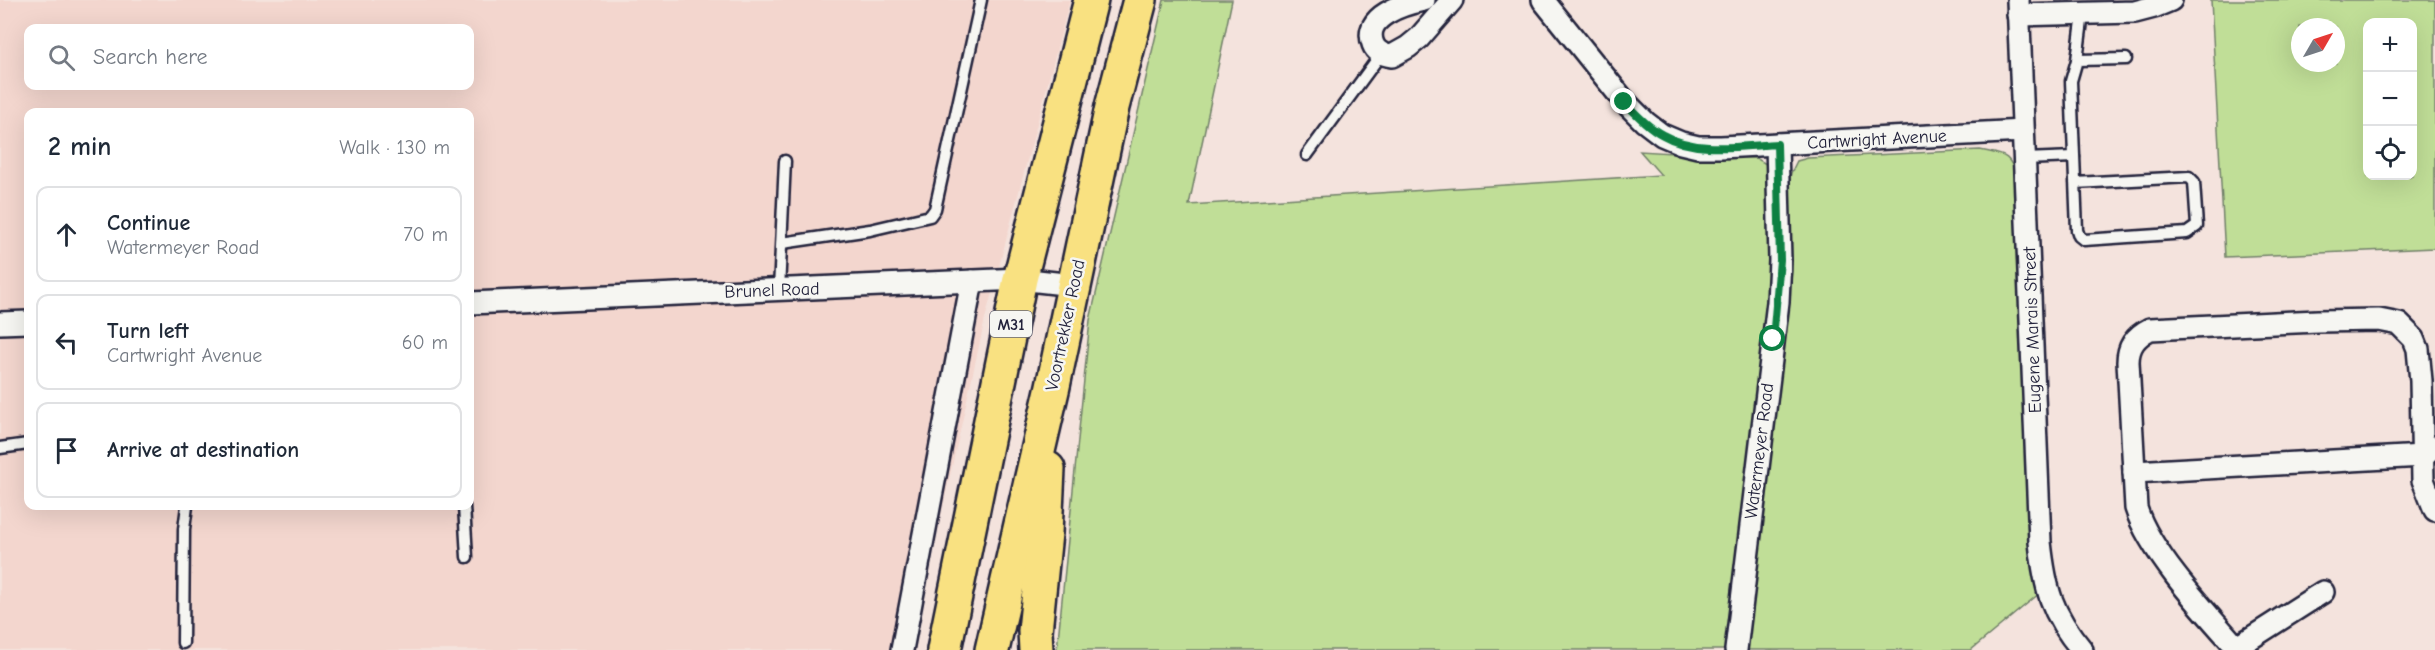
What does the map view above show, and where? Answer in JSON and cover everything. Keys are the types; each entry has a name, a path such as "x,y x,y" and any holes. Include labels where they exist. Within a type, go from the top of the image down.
{"main road":[{"name":"M31","path":"943,646 1020,279 1091,0"},
{"name":"Voortrekker Road","path":"992,650 1053,386 1112,107 1140,0"},
{"path":"1036,650 1035,631 1045,533 1053,386"}],"street":[{"path":"1424,0 1399,7 1373,25 1370,33 1371,40 1381,54 1392,56 1408,47 1452,0"},
{"name":"Cartwright Avenue","path":"1543,0 1624,102 1662,135 1681,143 1698,147 2023,131"},
{"path":"2018,8 2083,13 2135,12 2154,8 2171,0"},
{"name":"Eugene Marais Street","path":"2018,8 2040,542 2044,580 2057,615 2082,650"},
{"name":"Watermeyer Road","path":"1736,650 1778,302 1780,260 1777,144"},
{"name":"Brunel Road","path":"474,303 1020,279 1073,285"},
{"path":"902,650 972,281"},
{"path":"2323,592 2238,648 2160,554 2142,528 2136,508 2128,354 2136,339 2151,329 2318,321 2379,320 2399,324 2414,339 2418,349 2431,456 2423,480 2435,510"},
{"path":"0,323 24,322"},
{"path":"2134,472 2431,456"}],"lane":[{"path":"782,243 870,230 930,216 934,209 981,0"},
{"path":"2075,183 2189,177 2194,182 2197,226 2187,233 2084,240 2079,236 2077,230 2075,183 2071,81 2077,60 2083,13"},
{"path":"1307,155 1381,54"},
{"path":"2077,60 2126,59"},
{"path":"2024,159 2074,157"},
{"path":"780,290 785,161"},
{"path":"0,448 24,445"},
{"path":"183,643 184,529 186,510"},
{"path":"464,510 467,557"}],"shaded area":[{"path":"0,0 1070,0 985,319 911,650 0,650"}],"green space":[{"path":"1164,0 1232,0 1189,205 1661,175 1640,151 1756,158 1766,164 1771,175 1772,300 1729,650 1057,650 1090,320"},
{"path":"2211,0 2435,0 2435,248 2225,257"},
{"path":"1980,150 2000,154 2008,159 2016,177 2040,593 1971,650 1747,650 1792,271 1788,186 1791,173 1797,161 1808,158"}],"route":[{"path":"1624,102 1662,135 1681,143 1698,147 1777,144 1780,260 1773,339"}]}
